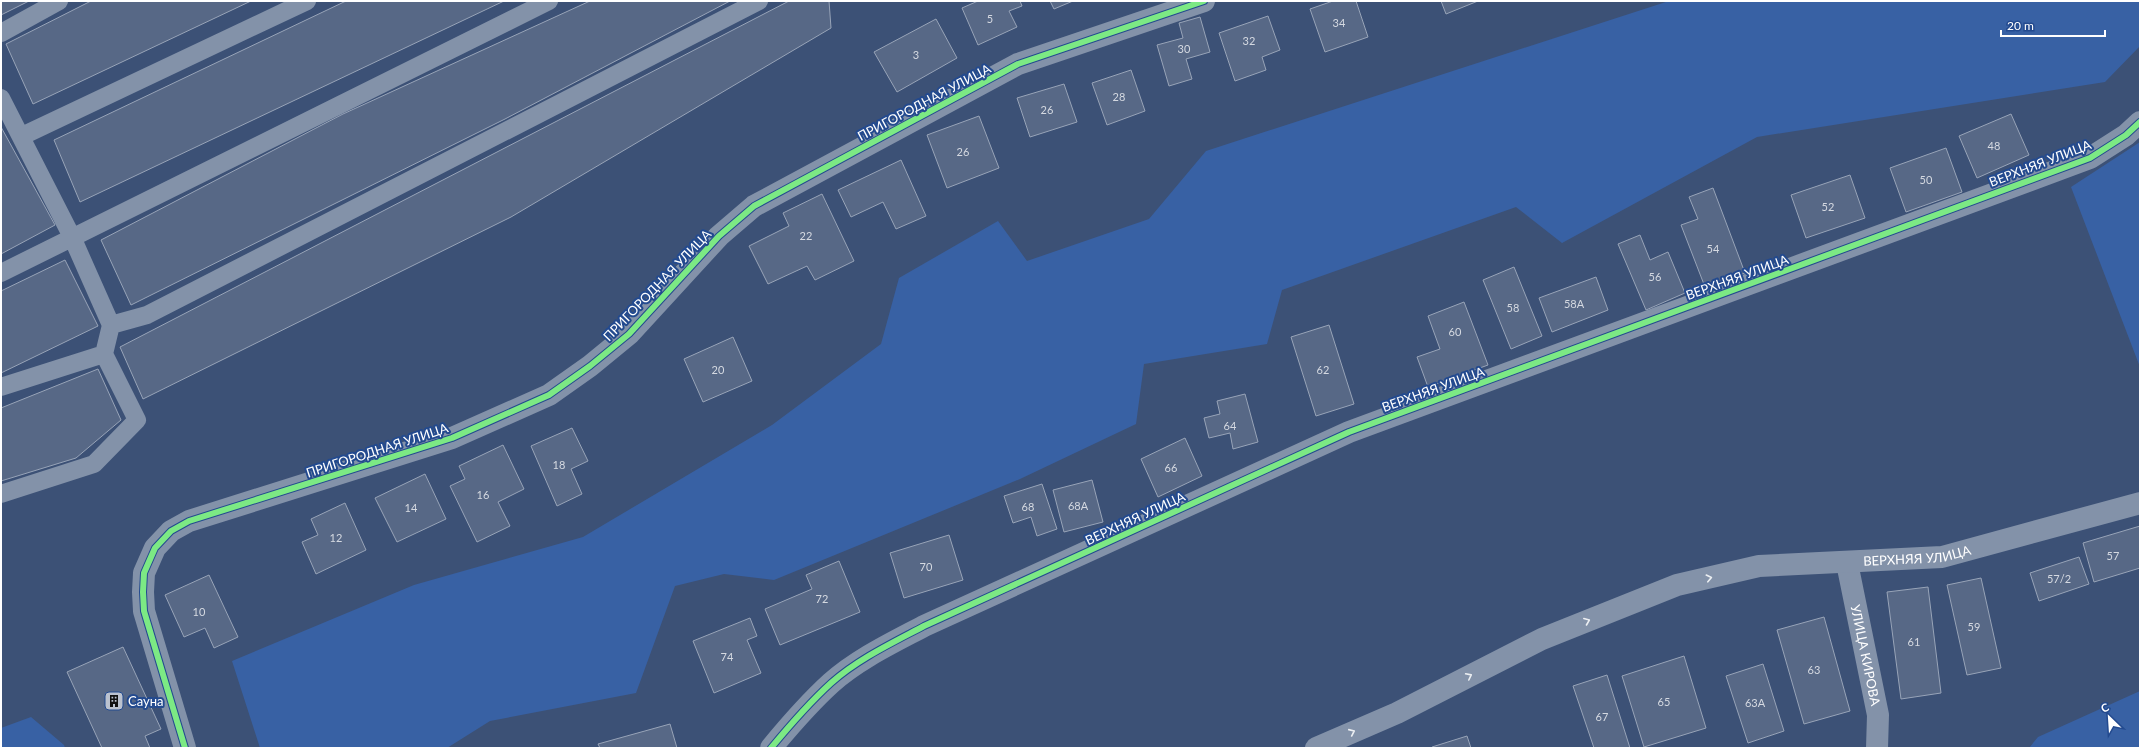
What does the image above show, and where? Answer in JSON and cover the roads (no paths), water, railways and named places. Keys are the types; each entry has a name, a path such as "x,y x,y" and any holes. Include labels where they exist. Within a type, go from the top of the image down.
{"street":[{"name":"ПРИГОРОДНАЯ УЛИЦА","path":"185,748 144,611 144,573 155,548 171,531 188,521 452,438 549,395 590,366 629,334 719,236 754,206 1018,64 1204,1"},
{"name":"ВЕРХНЯЯ УЛИЦА","path":"771,748 798,715 832,682 878,650 931,623 1349,432 2090,158 2126,135 2140,122"},
{"name":"ВЕРХНЯЯ УЛИЦА","path":"1316,748 1397,713 1542,639 1677,585 1759,566 1804,563 1847,563 1942,557 2140,503"},
{"name":"УЛИЦА КИРОВА","path":"1847,563 1878,716 1877,748"}],"lane":[{"path":"1,33 59,1"},
{"path":"22,136 307,1"},
{"path":"1,273 72,236 548,1"},
{"path":"111,325 147,315 759,1"},
{"path":"1,98 22,136 72,236 111,325 104,354 137,420 94,464 1,494"},
{"path":"1,387 104,354"}],"place":[{"name":"Сауна","path":"114,701"}]}
